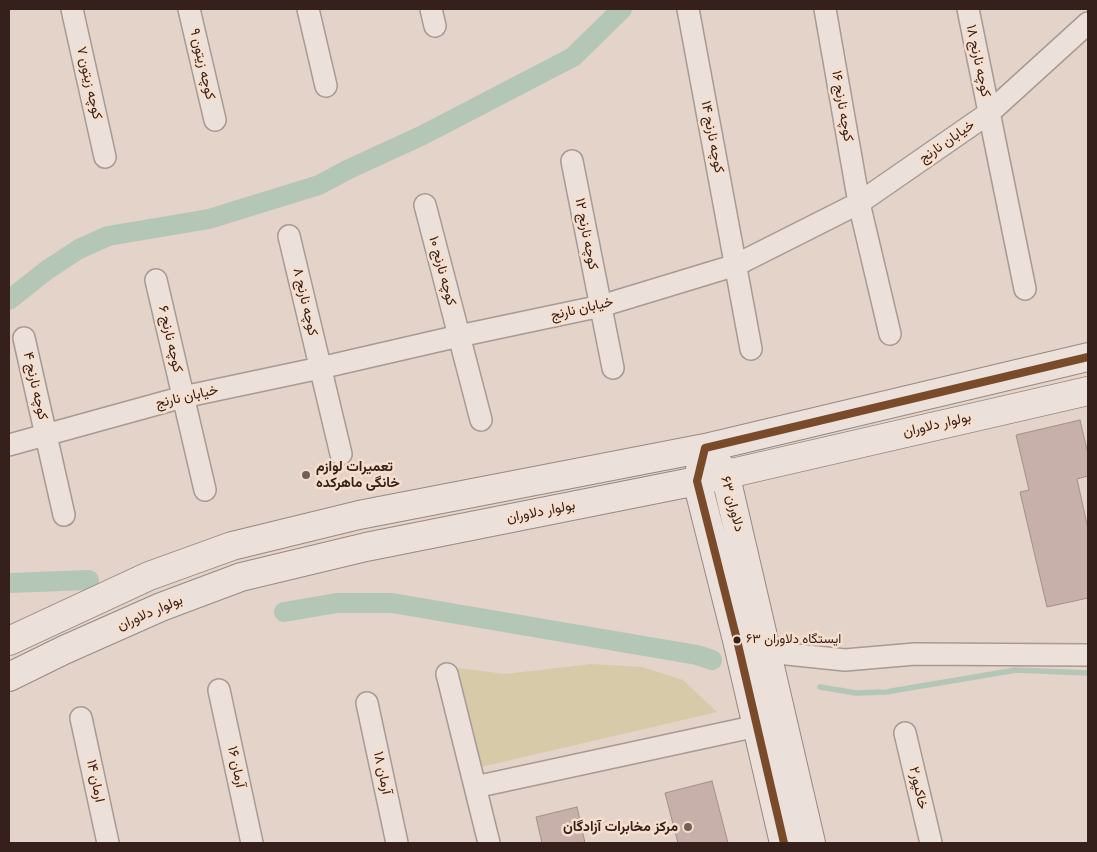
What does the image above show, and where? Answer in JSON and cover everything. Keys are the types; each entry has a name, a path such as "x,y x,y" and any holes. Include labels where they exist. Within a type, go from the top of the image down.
{"street":[{"name":"کوچه زیتون ۷","path":"72,9 105,157"},
{"name":"کوچه زیتون ۹","path":"189,9 215,120"},
{"path":"308,9 326,86"},
{"name":"کوچه نارنج ۱۴","path":"688,9 752,349"},
{"name":"کوچه نارنج ۱۶","path":"825,9 859,204 890,334"},
{"name":"کوچه نارنج ۱۸","path":"968,9 1025,289"},
{"name":"خیابان نارنج","path":"9,444 183,397 601,306 736,266 859,204 989,113 1088,23"},
{"name":"کوچه نارنج ۱۲","path":"572,161 613,368"},
{"name":"کوچه نارنج ۱۰","path":"425,205 481,420"},
{"name":"کوچه نارنج ۸","path":"289,236 341,454"},
{"name":"کوچه نارنج ۶","path":"156,280 205,490"},
{"name":"کوچه نارنج ۴","path":"24,338 64,514"},
{"path":"9,641 149,576 232,546 358,515 705,448 1088,357"},
{"name":"بولوار دلاوران","path":"9,677 64,650 161,607 241,577 366,547 697,480 1088,391"},
{"name":"دلاوران ۶۳","path":"705,448 725,473 811,843"},
{"name":"دلاوران ۶۳","path":"705,448 697,480 784,843"},
{"path":"768,652 845,660 915,654 1088,655"},
{"path":"447,674 489,843"},
{"name":"آرمان ۱۶","path":"219,690 252,843"},
{"name":"آرمان ۱۸","path":"367,703 397,843"},
{"name":"ارمان ۱۴","path":"81,718 108,843"},
{"path":"475,787 757,726"},
{"name":"خاکپور۲","path":"905,733 930,843"}],"shaded area":[{"path":"591,664 642,667 683,680 717,712 481,767 458,668 506,674"}],"building":[{"path":"1080,420 1088,454 1088,476 1077,479 1088,529 1088,598 1047,607 1020,492 1029,490 1016,435"},
{"path":"712,781 728,843 678,843 665,793"},
{"path":"577,807 585,843 542,843 536,817"}],"waterway":[{"path":"9,300 47,270 79,249 108,236 209,219 319,185 423,135 573,57 622,9"},
{"path":"9,583 89,580"},
{"path":"284,612 337,603 392,603 697,655 712,660"},
{"path":"820,687 856,693 886,692 1016,670 1088,673"}],"transit line":[{"path":"784,843 737,640 697,481 705,448 1088,357"}],"place":[{"name":"تعمیرات لوازم خانگی ماهرکده","path":"306,475"},
{"name":"ایستگاه دلاوران ۶۳","path":"737,640"},
{"name":"مرکز مخابرات آزادگان","path":"688,827"}]}
